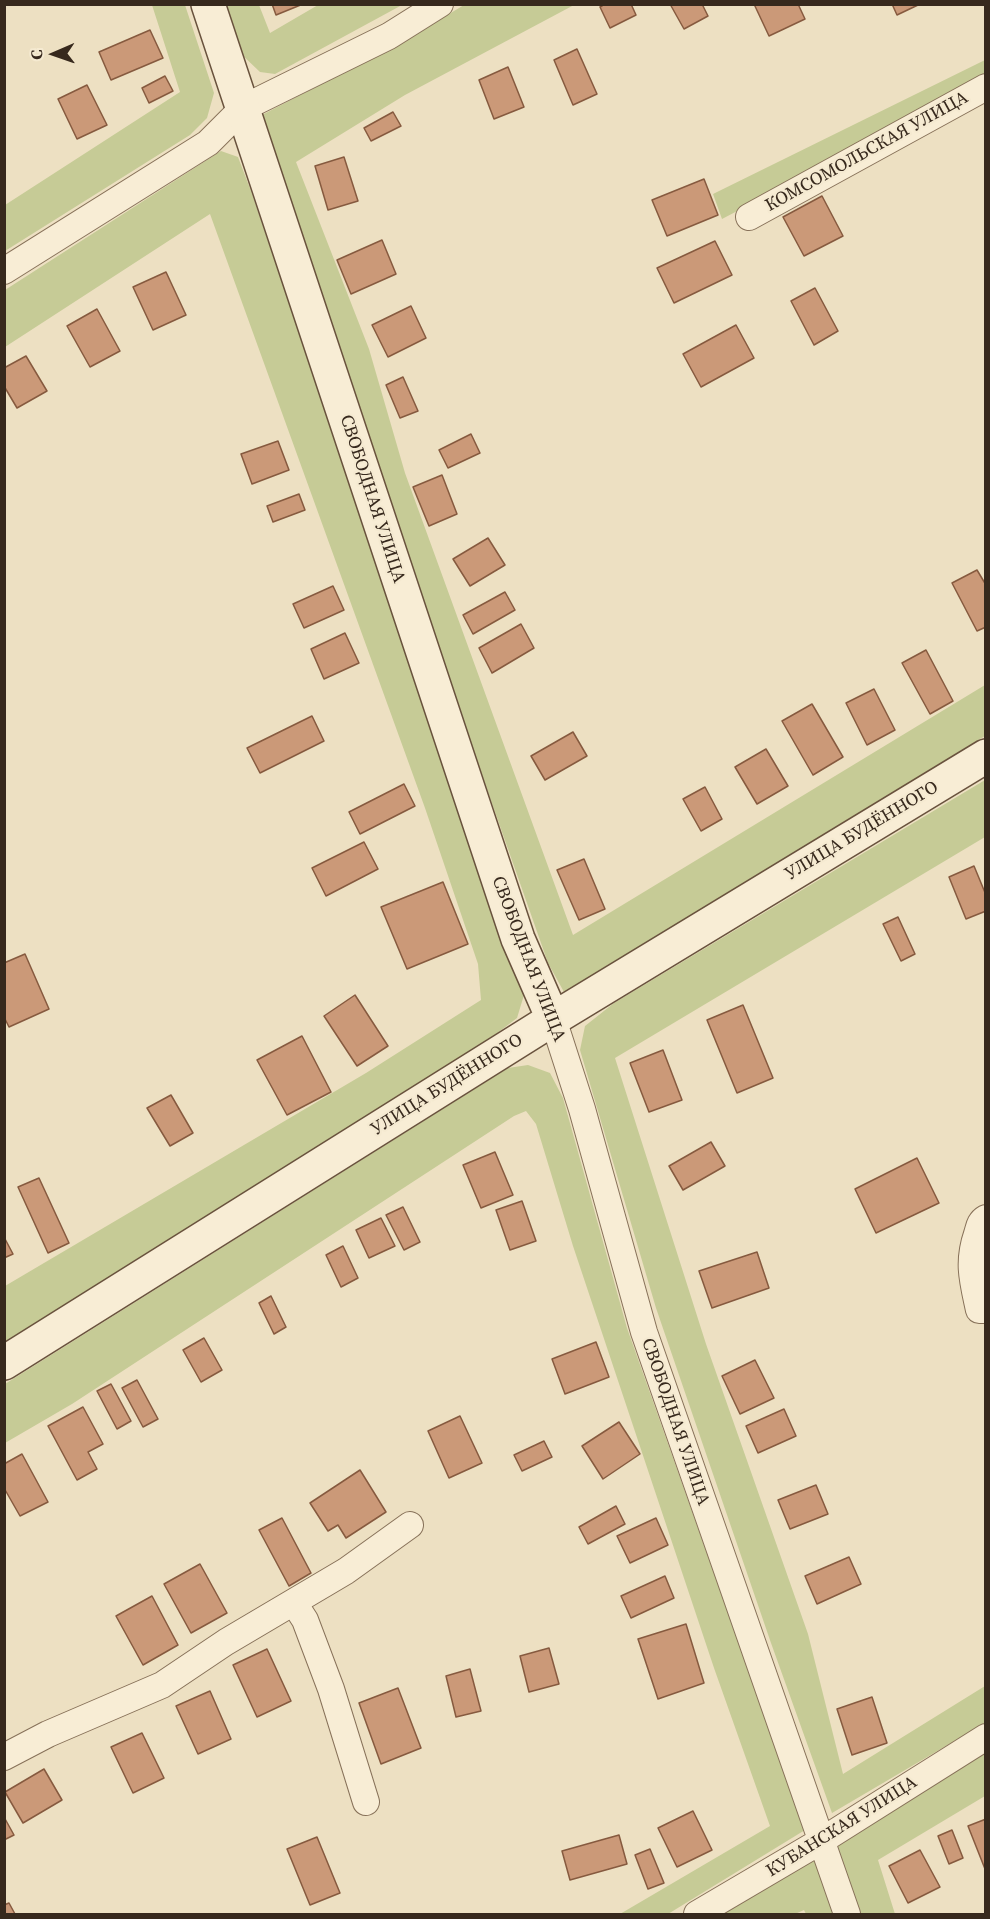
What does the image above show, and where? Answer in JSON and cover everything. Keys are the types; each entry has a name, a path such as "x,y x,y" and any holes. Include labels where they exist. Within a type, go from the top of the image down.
{"street":[{"name":"СВОБОДНАЯ УЛИЦА","path":"208,4 518,939 553,1019 582,1109 644,1332 847,1914"},
{"path":"4,271 208,143 243,108 389,36 441,4"},
{"name":"КОМСОМОЛЬСКАЯ УЛИЦА","path":"749,217 986,87"},
{"name":"УЛИЦА БУДЁННОГО","path":"4,1363 553,1019 986,756"},
{"path":"986,1218 981,1222 972,1248 970,1270 980,1310 986,1310"},
{"path":"4,1757 48,1734 162,1686 226,1642 346,1571 410,1525"},
{"path":"294,1603 305,1620 331,1689 366,1802"},
{"name":"КУБАНСКАЯ УЛИЦА","path":"697,1914 821,1841 986,1737"}],"green space":[{"path":"152,5 185,5 214,93 207,118 190,135 5,251 5,205 180,92"},
{"path":"218,5 259,5 270,33 318,5 402,5 275,74 260,72 239,52"},
{"path":"464,5 574,5 405,95 296,162 369,349 405,473 573,935 985,685 985,736 564,992 548,963 388,507 260,116 404,41"},
{"path":"985,60 985,81 722,219 713,194"},
{"path":"221,151 238,157 251,191 524,995 517,1018 492,1037 5,1345 5,1286 366,1073 481,1000 478,964 425,808 210,214 5,347 5,290"},
{"path":"985,780 985,837 615,1058 706,1344 808,1634 843,1774 985,1686 985,1723 832,1813 656,1308 580,1050 585,1026 614,1003"},
{"path":"528,1065 550,1073 563,1098 627,1328 805,1830 668,1914 620,1914 770,1826 714,1668 573,1246 536,1124 526,1111 514,1116 72,1404 5,1443 5,1384 508,1068"},
{"path":"985,1753 985,1796 878,1860 895,1914 858,1914 834,1846"},
{"path":"820,1856 839,1914 806,1914 804,1910 795,1914 722,1914"}],"building":[{"path":"272,4 303,4 276,15"},
{"path":"605,4 631,4 636,15 610,28 600,7"},
{"path":"670,4 702,4 708,16 684,29"},
{"path":"754,4 798,4 805,19 769,36"},
{"path":"892,4 917,4 918,5 897,15"},
{"path":"150,30 163,58 111,80 99,52"},
{"path":"577,49 597,94 573,105 554,60"},
{"path":"508,67 524,107 494,119 479,80"},
{"path":"165,76 173,91 149,103 142,88"},
{"path":"87,85 107,125 77,139 58,99"},
{"path":"393,112 401,126 371,141 364,128"},
{"path":"344,157 358,201 328,210 315,166"},
{"path":"704,179 718,215 667,236 652,200"},
{"path":"822,196 843,236 804,256 783,217"},
{"path":"382,240 396,274 351,294 337,260"},
{"path":"715,241 732,275 674,303 657,268"},
{"path":"166,272 186,315 153,330 133,287"},
{"path":"815,288 838,331 814,345 791,301"},
{"path":"411,306 426,338 388,357 372,325"},
{"path":"97,309 120,351 90,367 67,326"},
{"path":"736,325 754,358 701,387 683,354"},
{"path":"26,356 47,391 17,408 4,386 4,368"},
{"path":"403,377 418,411 400,418 386,385"},
{"path":"471,434 480,453 448,468 439,450"},
{"path":"278,441 289,470 252,484 241,454"},
{"path":"442,475 457,514 429,526 413,487"},
{"path":"299,494 305,510 273,522 267,506"},
{"path":"488,538 505,565 470,586 453,559"},
{"path":"977,570 986,585 986,627 977,631 952,583"},
{"path":"333,586 344,610 304,628 293,604"},
{"path":"505,592 515,610 473,634 463,615"},
{"path":"521,624 534,648 492,673 479,648"},
{"path":"345,633 359,663 324,679 311,649"},
{"path":"926,650 953,701 930,714 902,663"},
{"path":"874,689 895,730 867,745 846,703"},
{"path":"812,704 843,757 813,775 782,721"},
{"path":"312,716 324,741 260,773 247,748"},
{"path":"573,732 587,756 545,780 531,756"},
{"path":"766,749 788,786 757,804 735,767"},
{"path":"404,784 415,806 360,834 349,812"},
{"path":"705,787 722,819 701,831 683,799"},
{"path":"364,842 378,869 326,896 312,868"},
{"path":"584,859 605,909 579,920 557,870"},
{"path":"974,866 986,895 986,911 966,919 949,877"},
{"path":"443,882 468,944 407,969 381,907"},
{"path":"898,917 915,954 901,961 883,924"},
{"path":"25,954 49,1009 9,1027 4,1017 4,963"},
{"path":"355,995 388,1046 357,1066 324,1016"},
{"path":"743,1005 773,1078 737,1093 707,1020"},
{"path":"302,1036 331,1092 287,1115 257,1060"},
{"path":"663,1050 682,1100 649,1112 630,1063"},
{"path":"171,1095 193,1133 170,1146 147,1108"},
{"path":"711,1142 725,1166 683,1190 669,1166"},
{"path":"495,1152 513,1195 481,1208 463,1165"},
{"path":"917,1158 939,1203 876,1233 855,1189"},
{"path":"39,1178 69,1243 48,1253 18,1187"},
{"path":"522,1201 536,1241 510,1250 496,1210"},
{"path":"403,1207 420,1242 404,1250 386,1215"},
{"path":"381,1218 395,1246 369,1258 356,1230"},
{"path":"4,1237 13,1254 4,1258"},
{"path":"343,1246 358,1278 341,1287 326,1255"},
{"path":"757,1252 769,1288 712,1308 699,1271"},
{"path":"271,1296 286,1327 274,1334 259,1303"},
{"path":"204,1338 222,1370 201,1382 183,1350"},
{"path":"596,1342 609,1377 565,1394 552,1359"},
{"path":"755,1360 774,1398 740,1414 722,1376"},
{"path":"137,1380 158,1419 143,1427 122,1388"},
{"path":"111,1384 131,1421 117,1429 97,1391"},
{"path":"83,1407 103,1444 88,1452 97,1469 77,1480 48,1426"},
{"path":"784,1409 796,1436 758,1453 746,1426"},
{"path":"460,1416 482,1463 449,1478 428,1431"},
{"path":"619,1422 640,1454 603,1479 582,1446"},
{"path":"544,1441 552,1457 522,1471 514,1455"},
{"path":"22,1454 48,1502 20,1516 4,1488 4,1464"},
{"path":"360,1470 386,1512 346,1538 338,1525 328,1531 310,1503"},
{"path":"816,1485 828,1514 790,1529 778,1500"},
{"path":"616,1506 625,1524 588,1544 579,1527"},
{"path":"282,1518 311,1573 289,1586 259,1530"},
{"path":"656,1518 668,1545 630,1563 617,1536"},
{"path":"849,1557 861,1584 817,1604 805,1576"},
{"path":"200,1564 227,1613 191,1633 164,1584"},
{"path":"665,1576 674,1598 631,1618 621,1596"},
{"path":"152,1596 178,1645 143,1665 116,1616"},
{"path":"686,1624 704,1683 658,1699 638,1639"},
{"path":"549,1648 559,1684 529,1692 520,1656"},
{"path":"267,1649 291,1701 257,1717 233,1665"},
{"path":"470,1669 481,1711 456,1717 446,1676"},
{"path":"398,1688 421,1748 381,1764 359,1703"},
{"path":"210,1691 231,1739 198,1754 176,1706"},
{"path":"872,1697 887,1743 852,1755 837,1709"},
{"path":"142,1733 164,1778 133,1793 111,1747"},
{"path":"44,1769 62,1800 23,1823 5,1792"},
{"path":"693,1811 712,1850 677,1867 658,1828"},
{"path":"4,1817 14,1835 4,1840"},
{"path":"986,1819 986,1869 985,1869 968,1826"},
{"path":"952,1830 963,1858 949,1864 938,1836"},
{"path":"619,1835 627,1864 570,1880 562,1851"},
{"path":"317,1837 340,1893 310,1905 287,1849"},
{"path":"650,1849 664,1883 648,1889 635,1855"},
{"path":"920,1850 940,1887 908,1903 889,1866"},
{"path":"9,1903 15,1914 4,1914 4,1905"}]}
